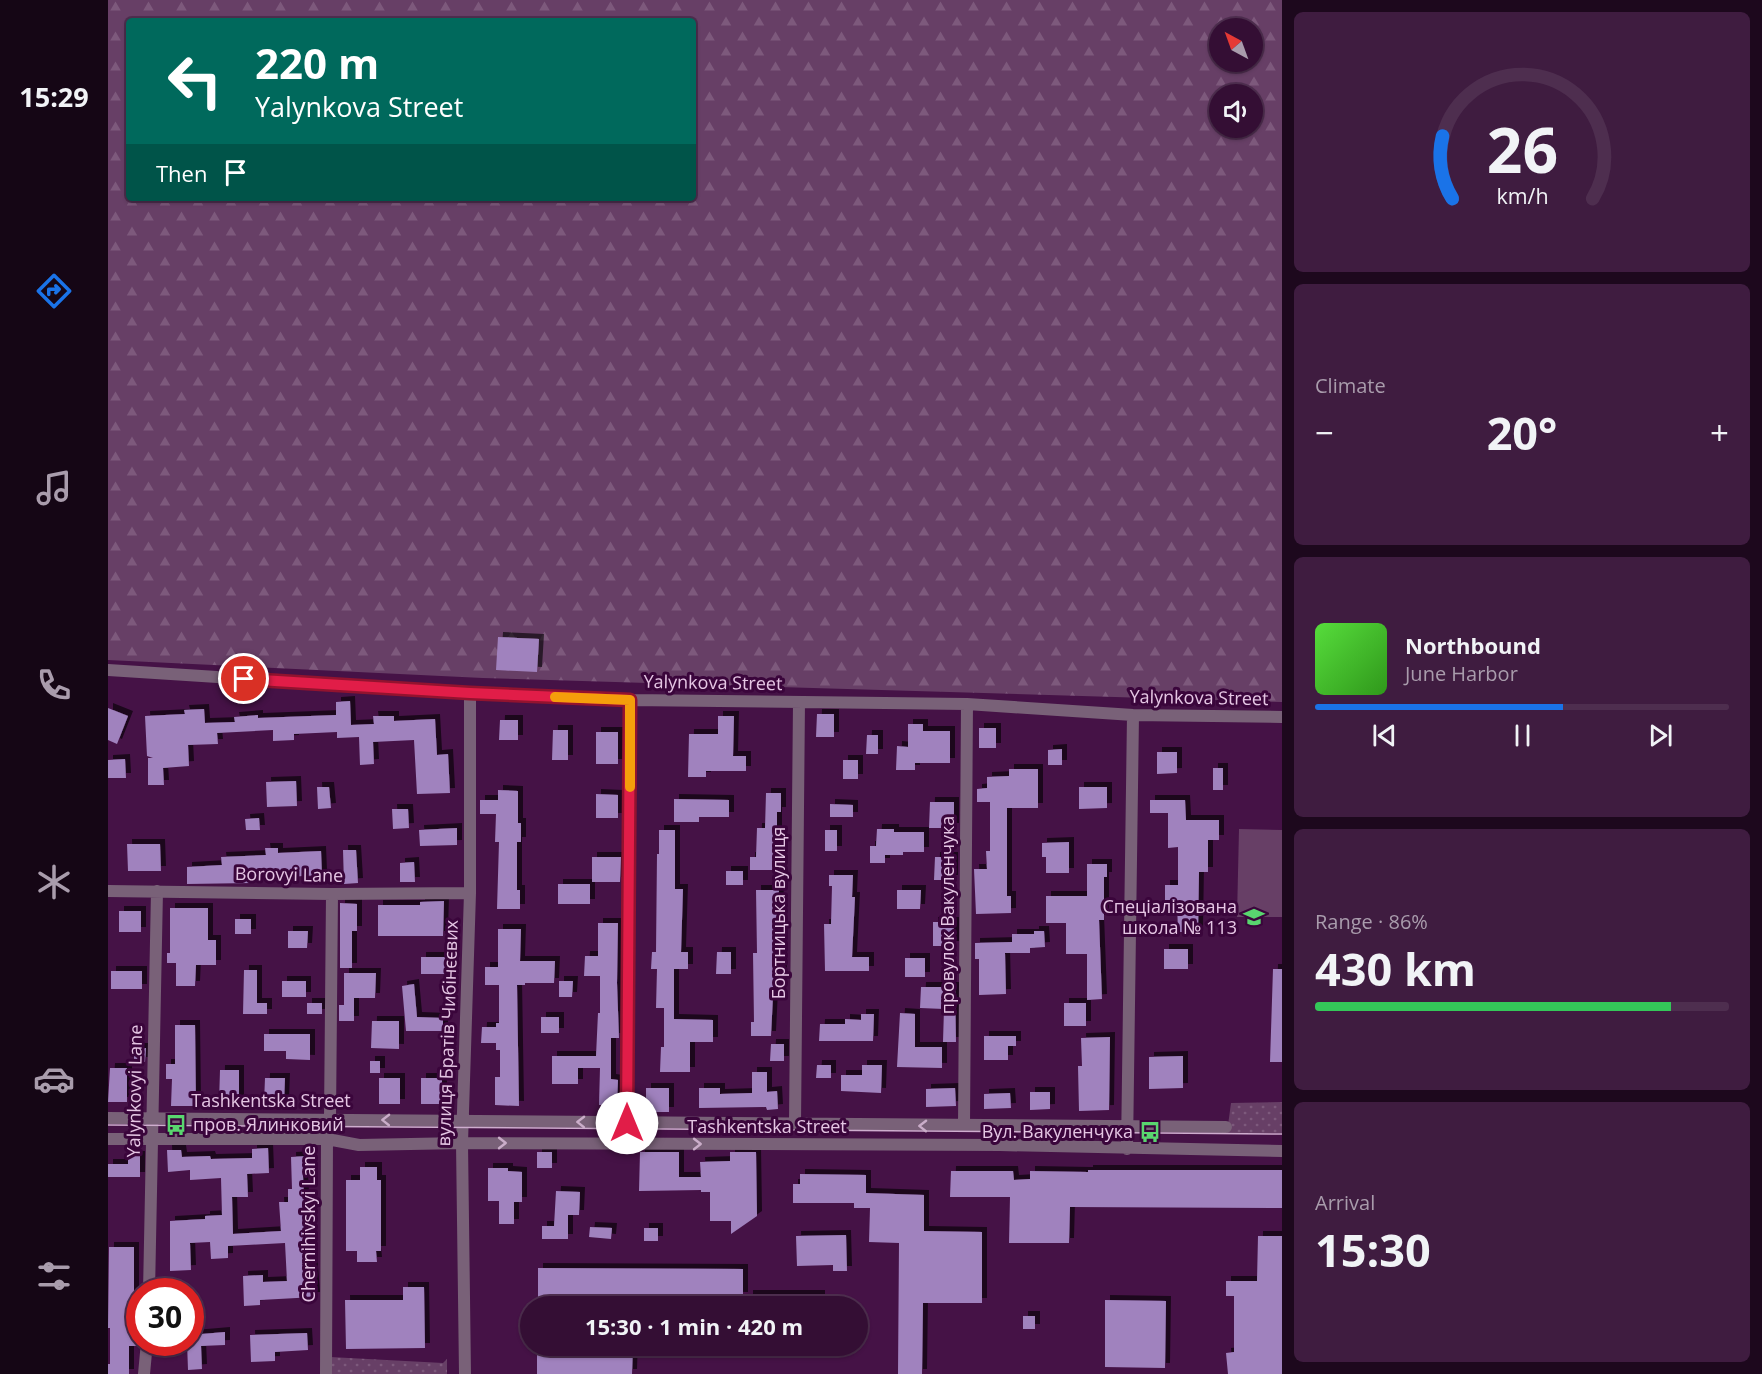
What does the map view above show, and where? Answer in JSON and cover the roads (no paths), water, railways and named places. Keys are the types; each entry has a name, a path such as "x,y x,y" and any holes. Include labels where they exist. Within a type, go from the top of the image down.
{"street":[{"name":"Yalynkova Street","path":"108,670 470,693 630,700 968,704 1133,715 1282,717"},
{"name":"вулиця Братів Чибінєєвих","path":"465,1374 462,1143 470,893 470,693"},
{"path":"627,1123 630,700"},
{"name":"Бортницька вулиця","path":"795,1124 799,702"},
{"name":"провулок Вакуленчука","path":"964,1126 968,704"},
{"path":"1127,1149 1133,715"},
{"name":"Borovyi Lane","path":"108,891 470,893"},
{"name":"Yalynkovyi Lane","path":"148,1278 157,891"},
{"name":"Chernihivskyi Lane","path":"326,1374 327,1139 330,1119 332,894"},
{"name":"Tashkentska Street","path":"108,1118 1226,1127"},
{"name":"Tashkentska Street","path":"108,1139 327,1139 359,1145 462,1143 1000,1146 1282,1151"},
{"path":"144,1374 146,1356"}],"tram line":[{"path":"108,1125 1282,1134"}],"place":[{"name":"Спеціалізована школа № 113","path":"1254,917"},
{"name":"пров. Ялинковий","path":"176,1125"},
{"name":"Вул. Вакуленчука","path":"1150,1132"}]}
